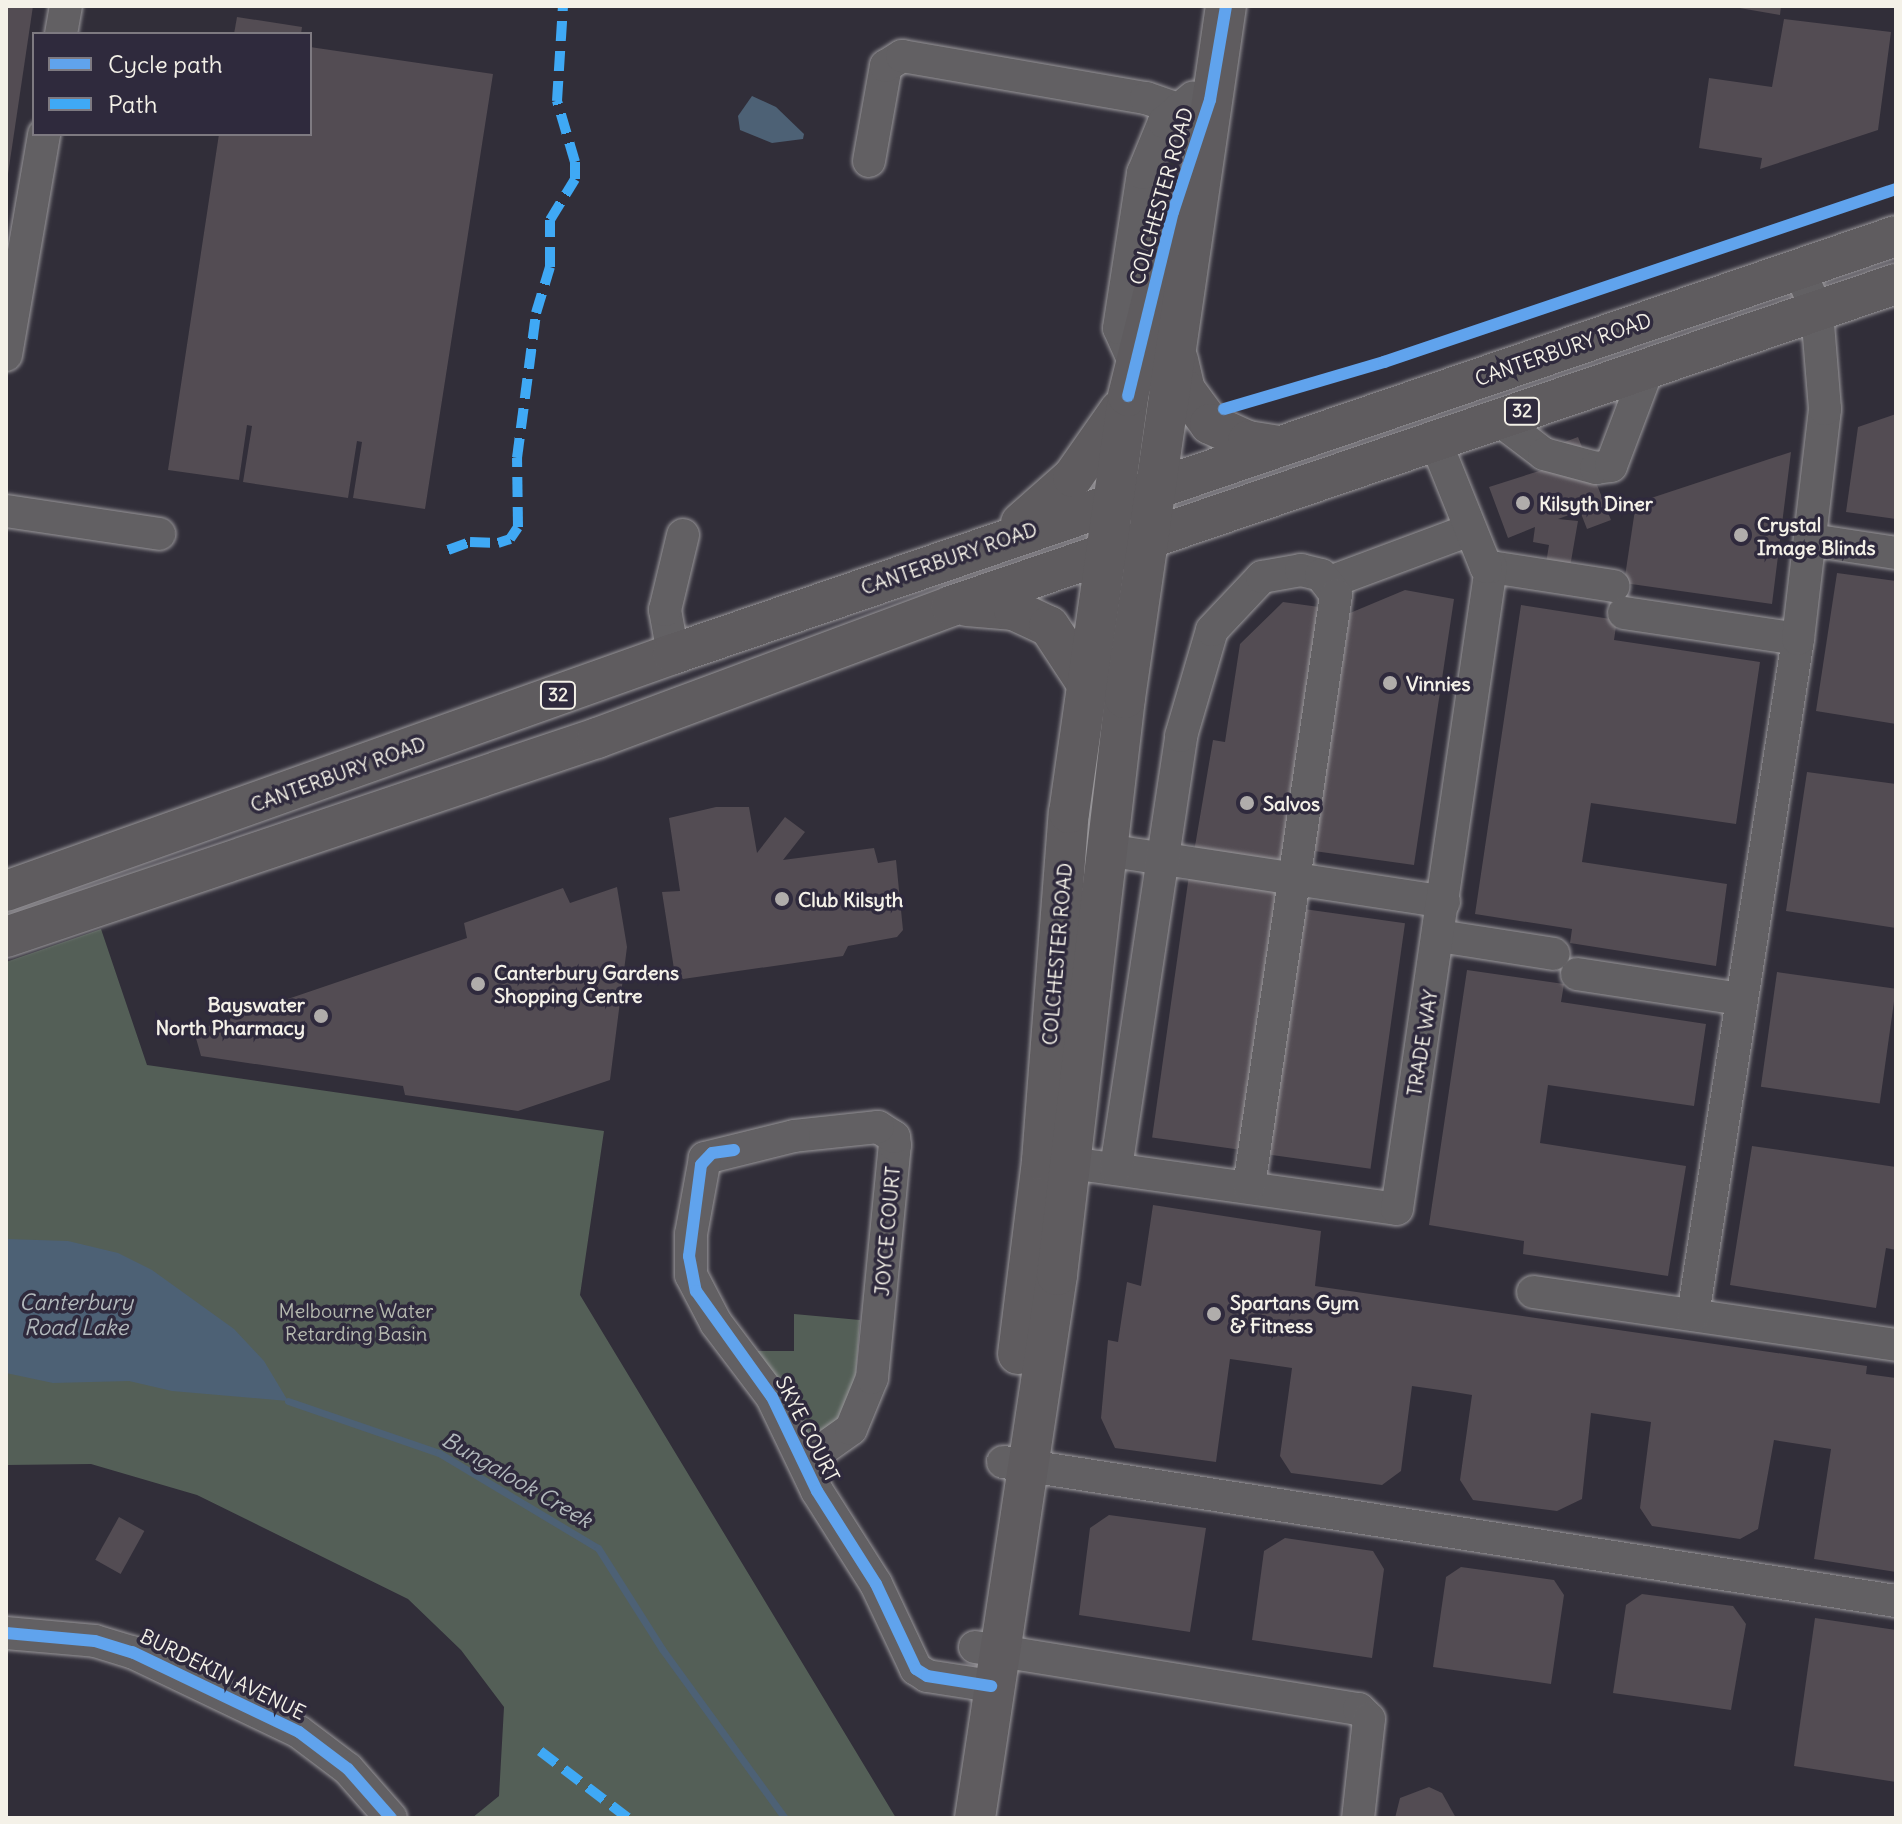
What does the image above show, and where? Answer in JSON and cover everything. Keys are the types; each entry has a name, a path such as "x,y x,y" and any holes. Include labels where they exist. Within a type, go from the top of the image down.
{"main road":[{"name":"COLCHESTER ROAD","path":"1056,1161 1055,943 1112,504 1132,380 1226,6"},
{"name":"COLCHESTER ROAD","path":"949,1818 983,1666 1056,1161 1106,850 1176,352 1202,95"},
{"name":"CANTERBURY ROAD","path":"6,891 977,548 1896,236"},
{"name":"32","path":"6,937 673,710 951,606 1896,284"},
{"path":"1176,352 1185,390 1210,424 1248,441 1281,446"},
{"path":"977,548 1054,497 1093,452 1132,380"},
{"path":"951,606 1014,610 1049,626 1089,687"},
{"path":"655,660 673,710"},
{"name":"COLCHESTER ROAD","path":"975,1818 983,1666"}],"street":[{"path":"61,32 66,6"},
{"path":"869,161 886,66 902,56 1146,98 1202,95"},
{"path":"6,355 44,136"},
{"path":"1693,1315 1798,639 1825,409 1817,311 1799,269"},
{"path":"1498,419 1544,454 1596,468 1611,466 1648,368"},
{"path":"1435,440 1486,567 1798,639"},
{"path":"6,511 159,534"},
{"path":"1330,582 1470,530"},
{"path":"655,660 683,535"},
{"path":"1811,540 1896,553"},
{"name":"TRADE WAY","path":"1056,1161 1397,1209 1491,567"},
{"path":"1116,1168 1181,736 1212,630 1262,577 1301,570 1330,582 1336,595 1249,1186"},
{"path":"287,793 300,837"},
{"path":"1106,850 1444,902"},
{"path":"1439,936 1740,999"},
{"name":"JOYCE COURT","path":"734,1150 881,1133 876,1356 867,1400 851,1429 806,1461"},
{"name":"SKYE COURT","path":"734,1150 712,1153 701,1165 691,1234 691,1275 716,1323 772,1397 806,1461 817,1491 876,1584 916,1669 983,1666 1359,1709 1369,1719 1369,1734 1358,1818"},
{"path":"1533,1292 1896,1345"},
{"path":"1014,1464 1896,1601"},
{"name":"BURDEKIN AVENUE","path":"6,1633 95,1641 132,1652 216,1692 299,1732 348,1769 391,1818"}],"green space":[{"name":"Melbourne Water Retarding Basin","path":"101,929 147,1065 604,1131 580,1295 896,1818 472,1818 499,1796 504,1707 461,1650 408,1599 197,1495 91,1464 6,1465 6,962"},
{"path":"794,1314 860,1320 856,1373 844,1415 810,1439 757,1351 794,1351"}],"water":[{"path":"752,96 776,107 804,134 803,139 772,143 740,130 738,116"},
{"name":"Canterbury Road Lake","path":"6,1239 68,1241 118,1253 152,1270 234,1329 264,1361 288,1401 172,1391 129,1381 53,1383 6,1373"}],"building":[{"path":"6,6 33,6 8,174 6,174"},
{"path":"1728,6 1781,6 1780,15"},
{"path":"237,17 302,27 301,32 234,32"},
{"path":"1784,19 1891,32 1878,130 1760,169 1762,158 1699,148 1709,78 1772,87"},
{"path":"312,47 493,74 425,509 353,498 362,442 357,441 348,498 243,482 252,426 247,425 239,480 168,470 219,136 312,136"},
{"path":"1896,414 1896,519 1846,512 1858,427"},
{"path":"1578,437 1611,520 1587,529 1580,511 1558,519 1578,521 1570,567 1546,563 1549,545 1533,542 1535,527 1508,538 1489,487 1561,464 1554,446"},
{"name":"Crystal Image Blinds","path":"1791,452 1772,604 1624,583 1636,503"},
{"path":"1837,573 1896,581 1896,724 1816,711"},
{"name":"Vinnies","path":"1405,590 1454,599 1414,865 1314,851 1350,613"},
{"path":"1283,602 1319,607 1282,865 1194,852 1213,740 1225,742 1240,644"},
{"path":"1521,605 1617,620 1614,640 1760,662 1736,824 1591,803 1582,862 1727,884 1716,966 1570,943 1572,929 1475,914"},
{"path":"1807,772 1896,784 1896,928 1786,911"},
{"name":"Club Kilsyth","path":"716,807 749,807 757,853 785,817 805,832 783,860 874,848 878,863 896,860 903,930 897,937 848,946 843,956 683,979 674,969 662,892 680,891 669,818"},
{"path":"1189,875 1277,887 1240,1150 1152,1137"},
{"name":"Canterbury Gardens Shopping Centre","path":"617,887 627,947 610,1080 518,1111 405,1095 403,1086 201,1056 194,1031 467,938 464,923 563,888 570,903"},
{"path":"1304,909 1405,923 1370,1169 1269,1155"},
{"path":"1467,970 1564,984 1561,1002 1706,1024 1694,1106 1548,1085 1540,1143 1686,1166 1668,1276 1523,1254 1524,1241 1429,1225"},
{"path":"1777,972 1896,989 1880,1104 1761,1087"},
{"path":"1752,1146 1896,1167 1896,1250 1886,1248 1876,1308 1730,1285"},
{"path":"1153,1205 1321,1231 1315,1286 1867,1366 1866,1374 1896,1378 1896,1572 1814,1559 1831,1449 1774,1440 1758,1529 1740,1539 1652,1526 1640,1508 1651,1422 1591,1413 1582,1499 1557,1511 1473,1500 1460,1480 1472,1395 1454,1392 1412,1386 1401,1471 1382,1485 1291,1473 1280,1456 1292,1368 1230,1359 1216,1462 1115,1448 1101,1418 1108,1340 1118,1342 1127,1282 1141,1286"},
{"path":"1109,1515 1206,1528 1190,1632 1079,1615 1090,1528"},
{"path":"119,1517 144,1531 121,1574 95,1560"},
{"path":"1285,1538 1373,1551 1384,1569 1372,1658 1252,1640 1264,1551"},
{"path":"1461,1567 1554,1580 1564,1595 1551,1684 1433,1667 1446,1577"},
{"path":"1642,1594 1733,1606 1746,1624 1731,1710 1613,1693 1626,1605"},
{"path":"1815,1618 1896,1630 1896,1782 1794,1766"},
{"path":"1429,1787 1442,1793 1456,1818 1395,1818 1400,1798"}],"waterway":[{"name":"Bungalook Creek","path":"288,1401 439,1453 598,1548 662,1649 785,1818"}],"marked path":[{"path":"448,550 470,542 498,543 510,539 518,527 517,458 536,313 550,267 550,220 575,179 575,162 557,101 563,6"},
{"path":"540,1751 628,1818"}],"cycle path":[{"path":"1128,396 1173,212 1210,100 1226,6"},
{"path":"1224,409 1384,362 1896,189"},
{"path":"734,1150 712,1153 701,1165 689,1256 696,1291 772,1397 817,1491 876,1584 916,1669 927,1676 991,1686"},
{"path":"6,1633 95,1641 132,1652 299,1732 348,1769 391,1818"}],"place":[{"name":"Kilsyth Diner","path":"1523,503"},
{"name":"Crystal Image Blinds","path":"1741,535"},
{"name":"Vinnies","path":"1390,683"},
{"name":"Salvos","path":"1247,803"},
{"name":"Club Kilsyth","path":"782,899"},
{"name":"Canterbury Gardens Shopping Centre","path":"478,984"},
{"name":"Bayswater North Pharmacy","path":"321,1016"},
{"name":"Spartans Gym & Fitness","path":"1214,1314"}]}
